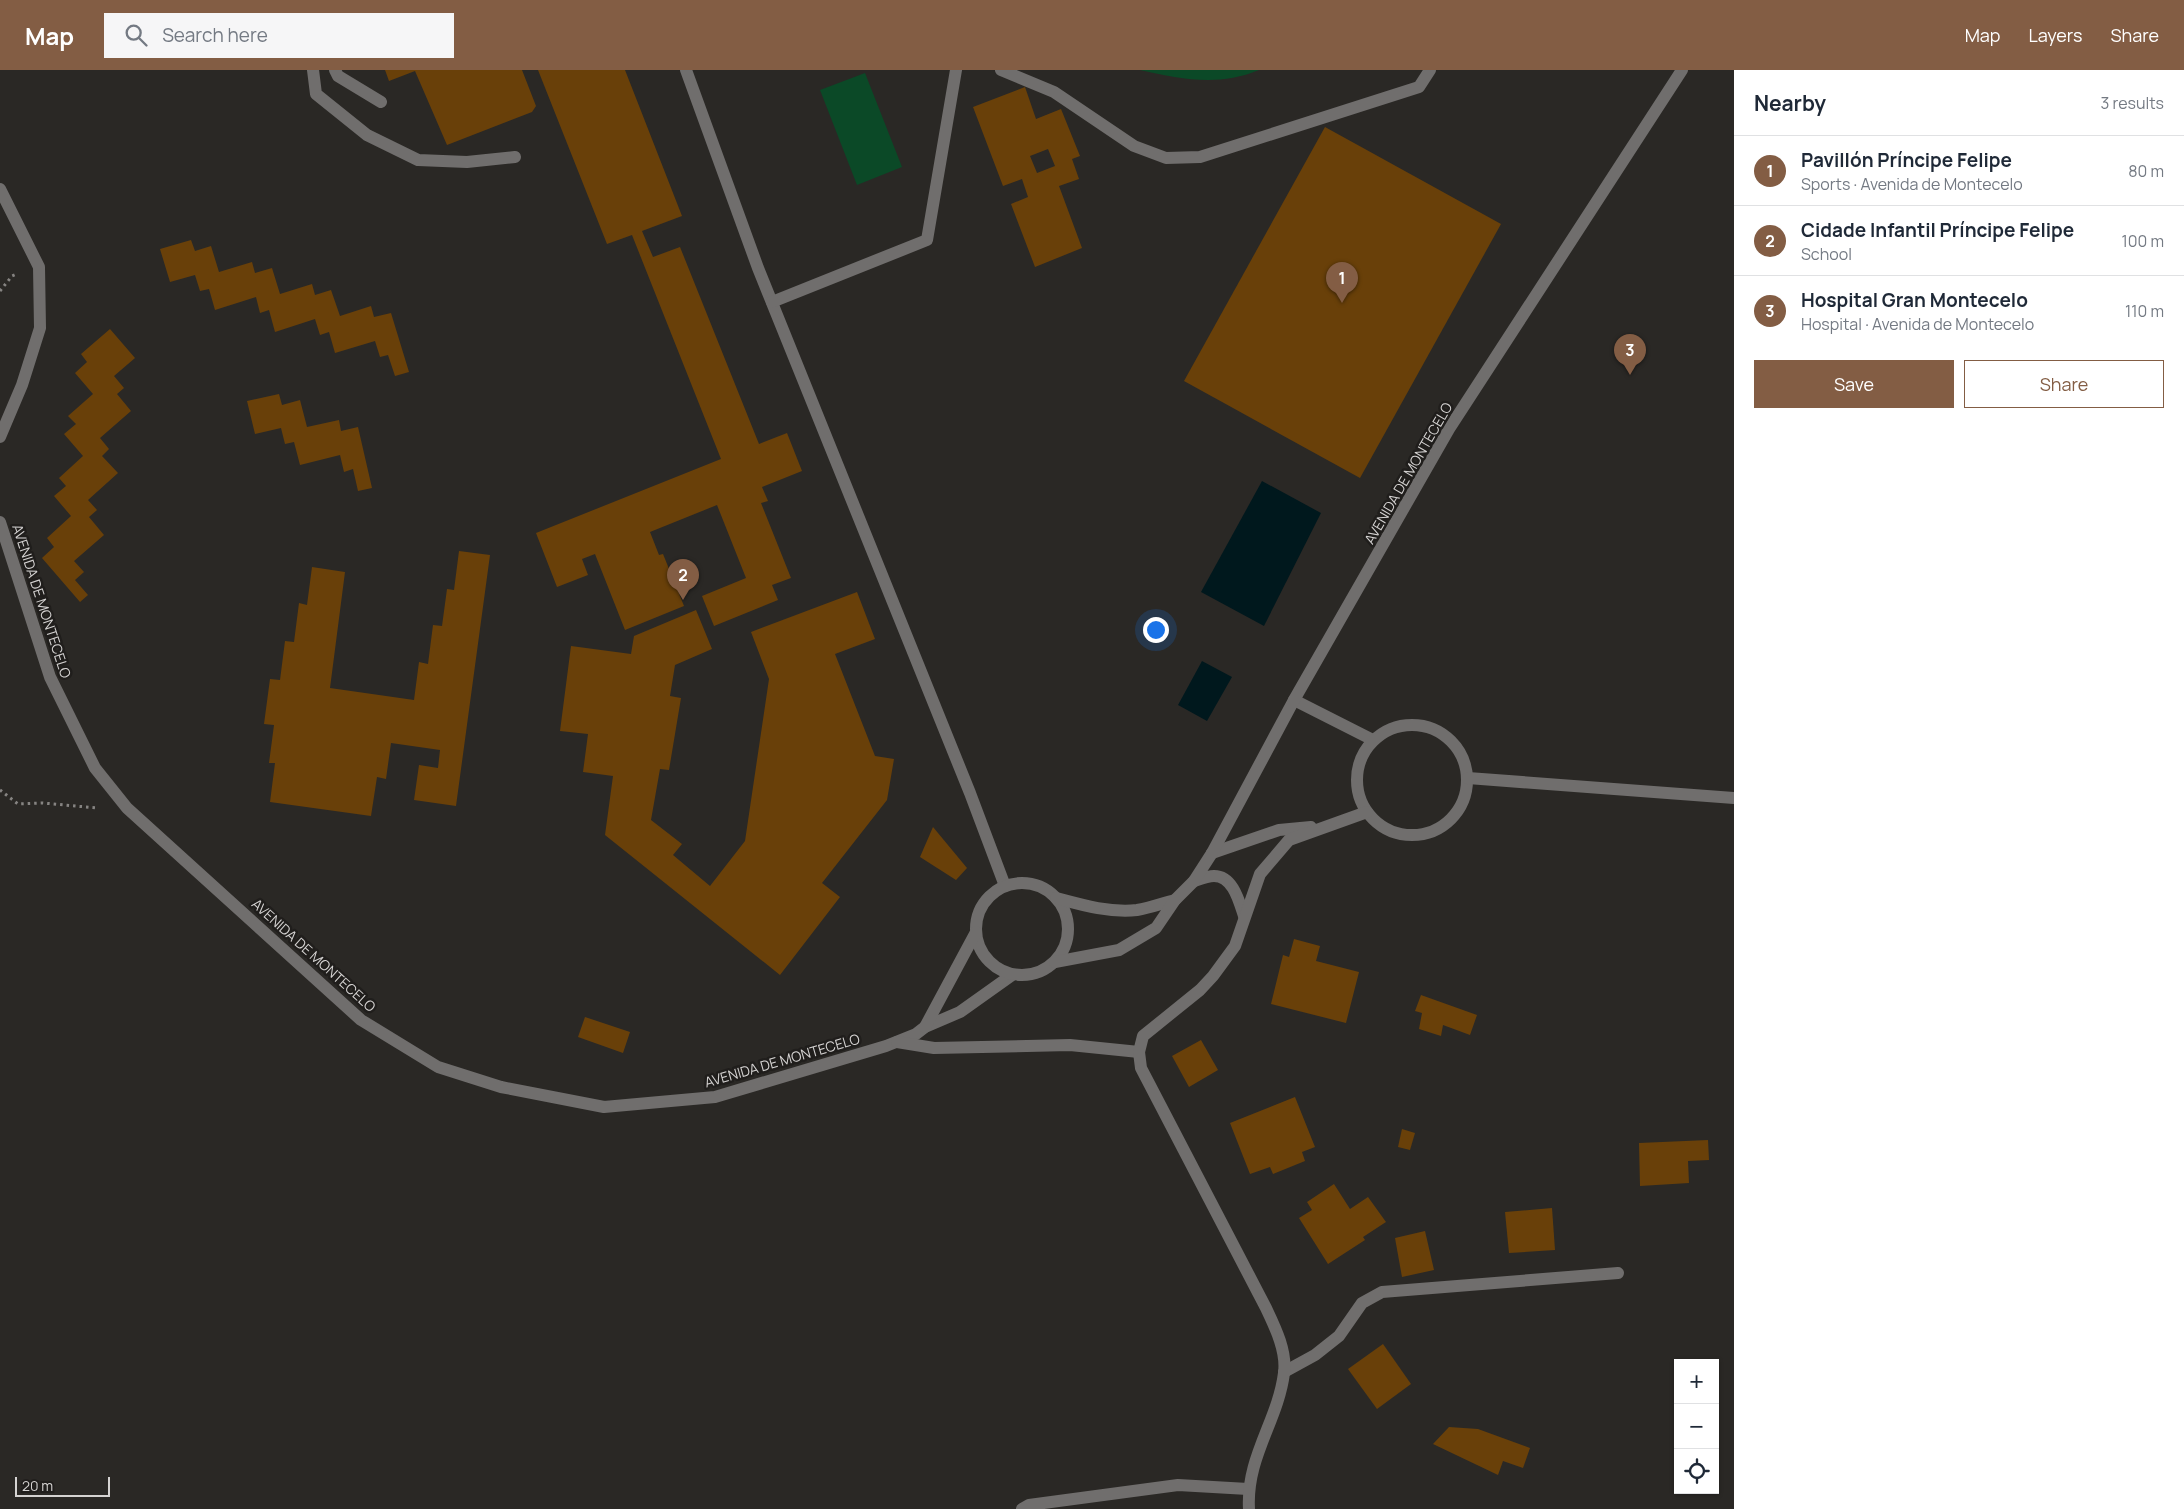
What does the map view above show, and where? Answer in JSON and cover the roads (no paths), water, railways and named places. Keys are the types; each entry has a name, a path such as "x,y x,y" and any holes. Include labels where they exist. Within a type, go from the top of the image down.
{"street":[{"path":"313,70 316,94 367,136 418,160 467,162 515,157"},
{"path":"335,70 338,76 381,102"},
{"path":"686,70 772,302 970,793 1004,886"},
{"path":"772,302 927,240 956,70"},
{"path":"1001,70 1054,92 1134,146 1166,158 1200,157 1419,87 1430,70"},
{"name":"AVENIDA DE MONTECELO","path":"1055,962 1119,950 1156,928 1175,900 1194,881 1212,853 1294,700 1449,429 1682,70"},
{"path":"0,189 39,267 40,328 22,385 0,437"},
{"name":"AVENIDA DE MONTECELO","path":"0,522 50,676 96,768 127,808 361,1020 438,1067 501,1088 604,1106 715,1097 896,1042 916,1034 925,1027 960,1012 1012,975"},
{"path":"1294,700 1373,740"},
{"path":"1405,724 1424,725 1441,732 1455,744 1464,760 1468,778 1465,796 1458,811 1445,824 1430,832 1412,835 1395,833 1380,825 1367,812 1360,798 1356,783 1358,767 1363,753 1373,740 1388,729 1405,724"},
{"path":"1468,778 1734,798"},
{"path":"1249,1509 1248,1489 1255,1458 1279,1394 1284,1372 1279,1337 1266,1308 1141,1068 1139,1052 1143,1036 1200,990 1235,946 1260,874 1289,840 1367,812"},
{"path":"1212,853 1279,830 1332,824"},
{"path":"1194,881 1215,875 1228,880 1235,892 1244,916"},
{"path":"1020,883 1036,885 1056,898 1062,904 1068,919 1069,935 1064,950 1055,962 1042,972 1028,976 1012,975 998,969 987,959 980,947 976,932 977,918 983,905 992,894 1004,886 1020,883"},
{"name":"AVENIDA DE MONTECELO","path":"1056,898 1121,911 1138,910 1175,900"},
{"path":"925,1027 976,932"},
{"path":"896,1042 934,1048 1070,1045 1139,1052"},
{"path":"1284,1372 1315,1354 1339,1336 1362,1303 1382,1292 1618,1272"},
{"path":"1022,1509 1029,1505 1178,1486 1248,1489"}],"water":[{"path":"1262,481 1321,513 1264,626 1201,592"},
{"path":"1202,661 1232,677 1207,721 1178,705"}],"place":[{"name":"Pavillón Príncipe Felipe","path":"1342,303"},
{"name":"Hospital Gran Montecelo","path":"1630,375"},
{"name":"Cidade Infantil Príncipe Felipe","path":"683,600"}]}
